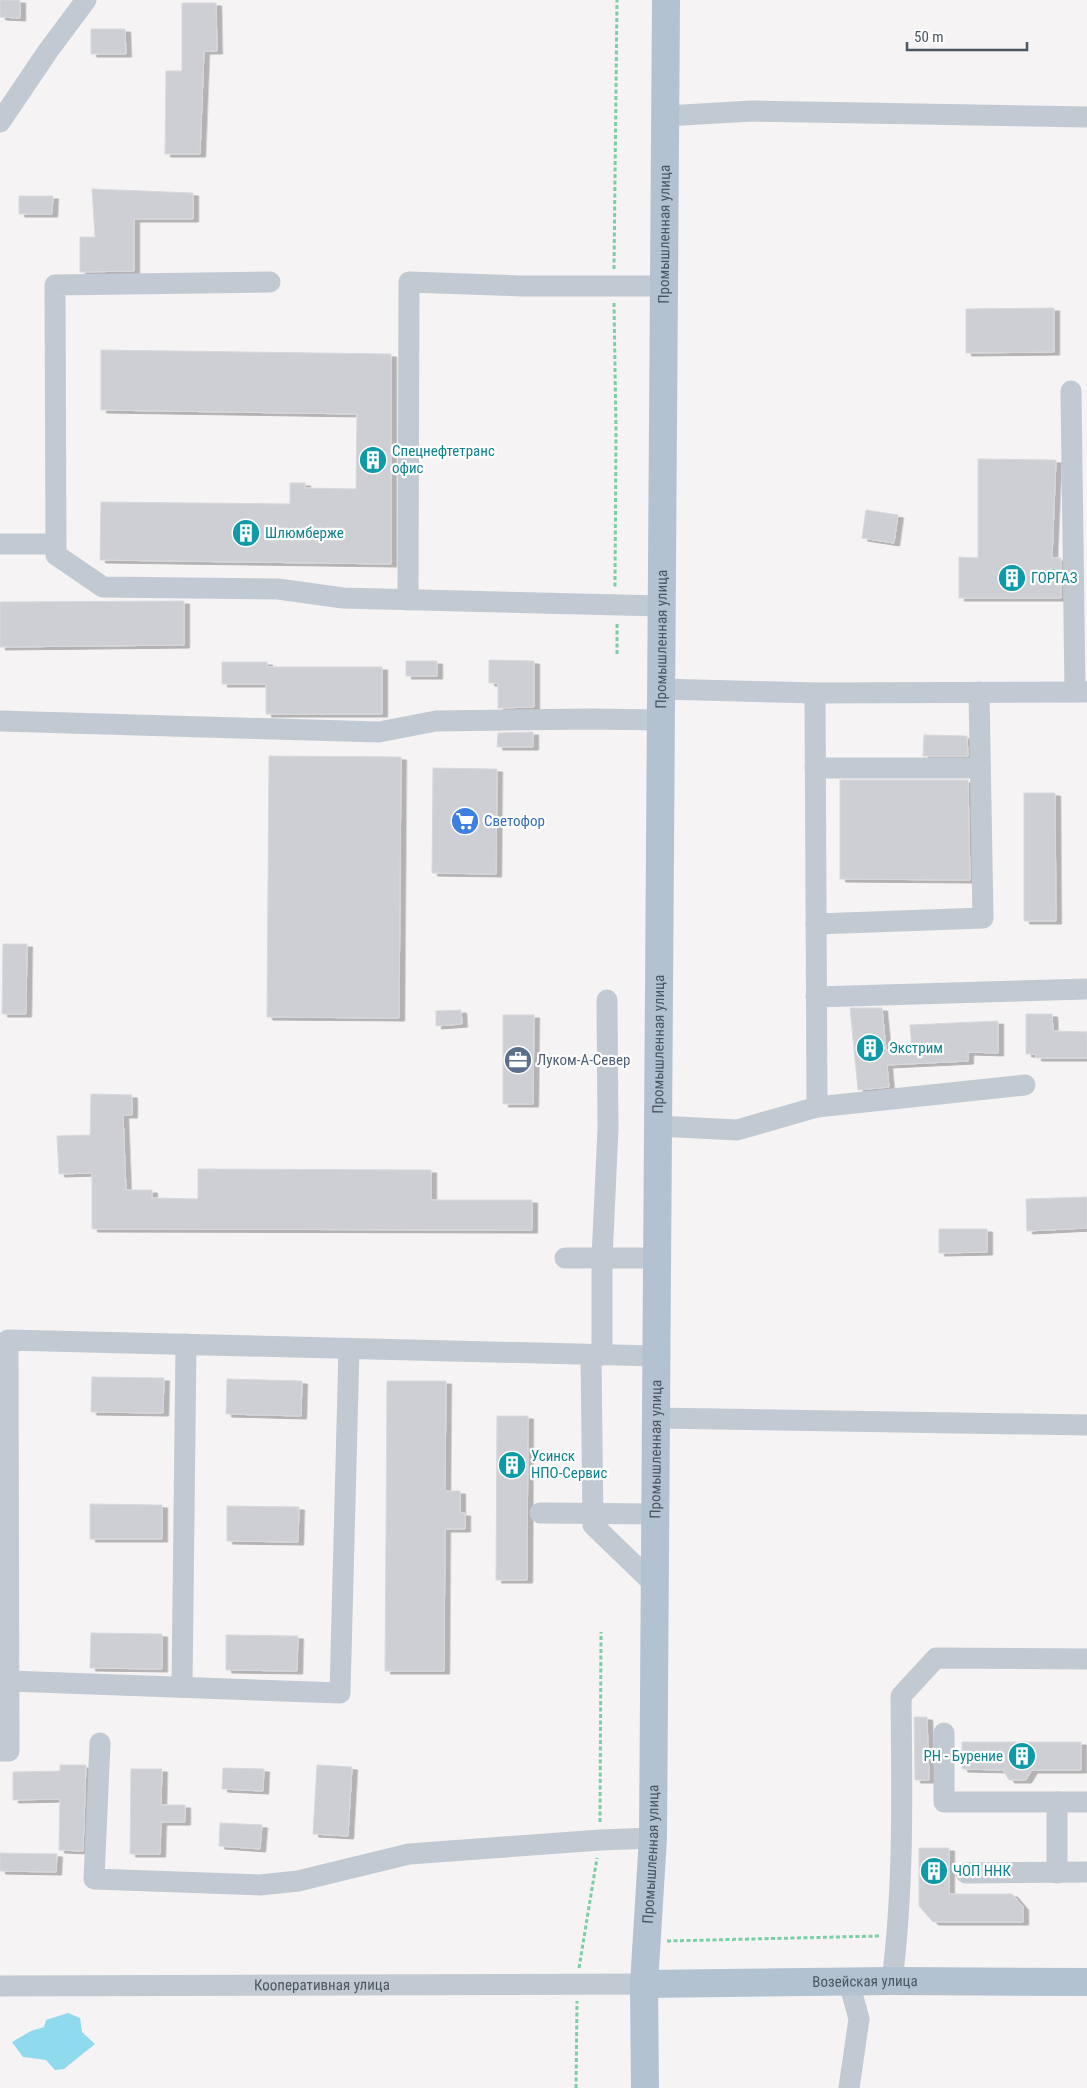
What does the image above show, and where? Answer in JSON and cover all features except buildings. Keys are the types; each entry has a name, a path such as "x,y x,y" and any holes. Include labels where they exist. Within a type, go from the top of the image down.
{"main road":[{"name":"Промышленная улица","path":"645,2088 644,1984 653,1838 666,0"},
{"name":"Возейская улица","path":"644,1984 892,1981 1087,1982"}],"street":[{"path":"0,122 48,51 86,0"},
{"path":"666,116 752,111 1087,117"},
{"path":"270,282 55,285 56,554 103,588 278,589 343,598 662,606"},
{"path":"408,600 409,282 521,286 664,286"},
{"path":"661,689 815,693 1081,692 1071,391"},
{"path":"0,544 55,544"},
{"path":"816,924 983,918 979,692"},
{"path":"815,693 816,1107"},
{"path":"0,721 379,732 436,721 661,720"},
{"path":"815,768 980,768"},
{"path":"816,997 1087,989"},
{"path":"607,1000 608,1129 597,1355 592,1525 654,1584"},
{"path":"658,1126 737,1130 816,1107 1025,1085"},
{"path":"565,1258 657,1258"},
{"path":"0,1751 9,1751 8,1340 656,1356"},
{"path":"182,1687 186,1344"},
{"path":"9,1680 340,1693 349,1349"},
{"path":"655,1418 1087,1425"},
{"path":"540,1513 655,1514"},
{"path":"892,1981 898,1936 902,1800 901,1696 936,1658 1087,1659"},
{"path":"944,1732 944,1802 1087,1802"},
{"path":"100,1743 94,1879 260,1885 298,1881 409,1854 653,1838"},
{"path":"1056,1873 1057,1802"},
{"path":"966,1873 1087,1872"},
{"path":"849,2088 860,2019 850,1982"},
{"name":"Кооперативная улица","path":"0,1986 644,1984"}],"path":[{"path":"616,654 618,605 615,584 616,431 614,286 617,0"},
{"path":"647,1942 898,1936"}],"water":[{"path":"68,2013 80,2018 82,2032 95,2044 64,2069 55,2070 46,2060 23,2057 12,2042 31,2031 44,2027 46,2020"}],"place":[{"name":"Спецнефтетранс офис","path":"373,460"},
{"name":"Шлюмберже","path":"246,533"},
{"name":"ГОРГАЗ","path":"1012,578"},
{"name":"Светофор","path":"465,821"},
{"name":"Экстрим","path":"870,1048"},
{"name":"Луком-А-Север","path":"518,1060"},
{"name":"Усинск НПО-Сервис","path":"512,1465"},
{"name":"РН - Бурение","path":"1022,1756"},
{"name":"ЧОП ННК","path":"934,1871"}]}
